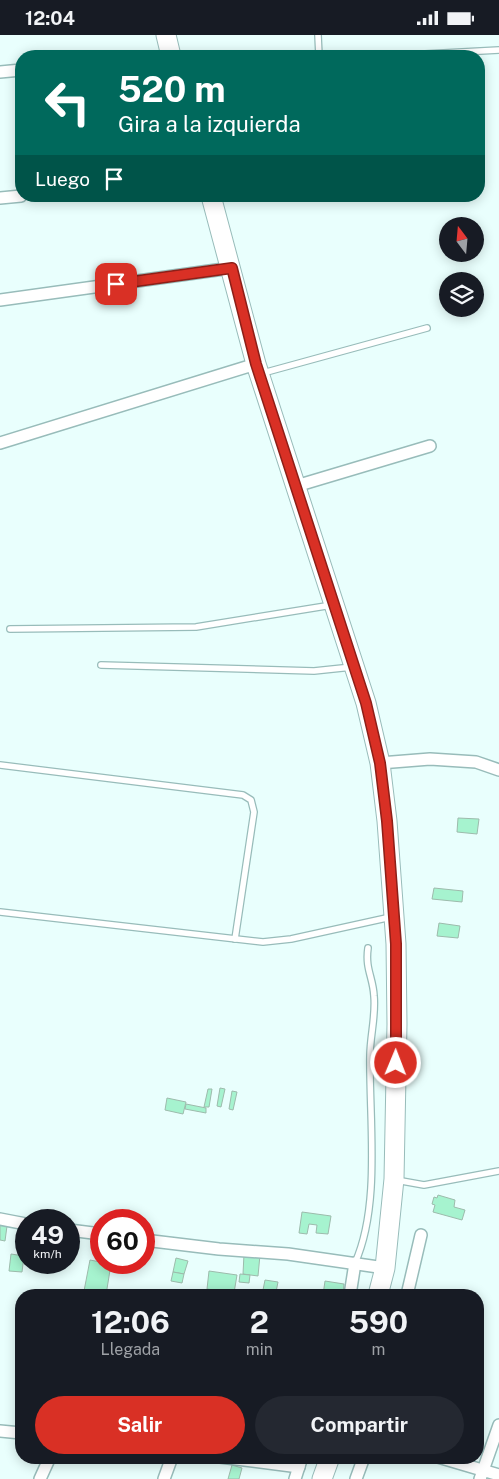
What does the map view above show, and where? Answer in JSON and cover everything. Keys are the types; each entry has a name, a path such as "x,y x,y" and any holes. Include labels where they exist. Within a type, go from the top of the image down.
{"main road":[{"path":"166,35 169,50"},
{"path":"213,202 258,369 366,703 380,763 387,821 396,944 397,1024 394,1179 385,1268 380,1289"},
{"path":"322,1479 327,1464"}],"street":[{"path":"0,72 15,71"},
{"path":"0,198 15,197"},
{"path":"0,300 232,268"},
{"path":"0,443 258,369"},
{"path":"296,486 430,446"},
{"path":"380,763 439,759 476,762 499,770"},
{"path":"0,1219 15,1222"},
{"path":"408,1289 421,1235"},
{"path":"155,1241 288,1255 385,1268"},
{"path":"351,1289 355,1263"},
{"path":"481,1475 499,1425"},
{"path":"0,1431 15,1432"},
{"path":"40,1479 47,1464"},
{"path":"164,1479 169,1464"},
{"path":"295,1479 299,1464"},
{"path":"356,1479 361,1464"},
{"path":"455,1464 481,1475 499,1475"}],"lane":[{"path":"318,35 319,50"},
{"path":"485,51 499,50"},
{"path":"258,369 427,328"},
{"path":"10,629 196,627 334,605"},
{"path":"101,665 314,671 354,667"},
{"path":"0,765 243,795 251,800 254,812 236,939"},
{"path":"0,912 263,942 291,939 394,917"},
{"path":"355,1263 366,1230 372,1140 370,1054 374,1020 374,996 367,966 368,948"},
{"path":"394,1179 424,1185 499,1171"}],"building":[{"path":"458,818 479,819 477,834 457,832"},
{"path":"434,888 463,891 462,902 432,899"},
{"path":"439,923 460,926 458,938 437,936"},
{"path":"220,1088 225,1089 221,1107 217,1106"},
{"path":"208,1089 212,1089 209,1107 204,1107"},
{"path":"232,1091 237,1092 233,1110 229,1109"},
{"path":"167,1098 186,1102 183,1114 165,1110"},
{"path":"186,1104 206,1108 206,1113 185,1109"},
{"path":"438,1195 455,1200 454,1207 465,1210 462,1220 433,1212 435,1205 432,1204 434,1197 437,1198"},
{"path":"302,1212 331,1216 328,1234 316,1233 317,1225 309,1224 307,1234 299,1233"},
{"path":"0,1225 7,1226 5,1241 0,1240"},
{"path":"11,1254 15,1255 15,1271 9,1271"},
{"path":"244,1254 260,1255 258,1276 243,1274"},
{"path":"176,1258 188,1261 184,1274 173,1272"},
{"path":"90,1260 90,1274 109,1274 107,1289 84,1289"},
{"path":"209,1271 237,1275 235,1289 207,1289"},
{"path":"173,1272 184,1274 182,1283 171,1281"},
{"path":"240,1274 250,1275 249,1283 239,1282"},
{"path":"265,1280 278,1282 277,1289 263,1289"},
{"path":"325,1281 344,1284 344,1289 324,1289"},
{"path":"232,1465 242,1468 239,1479 228,1479"}],"route":[{"path":"116,284 232,268 256,364 366,703 380,763 387,821 396,944 396,1063"}]}
